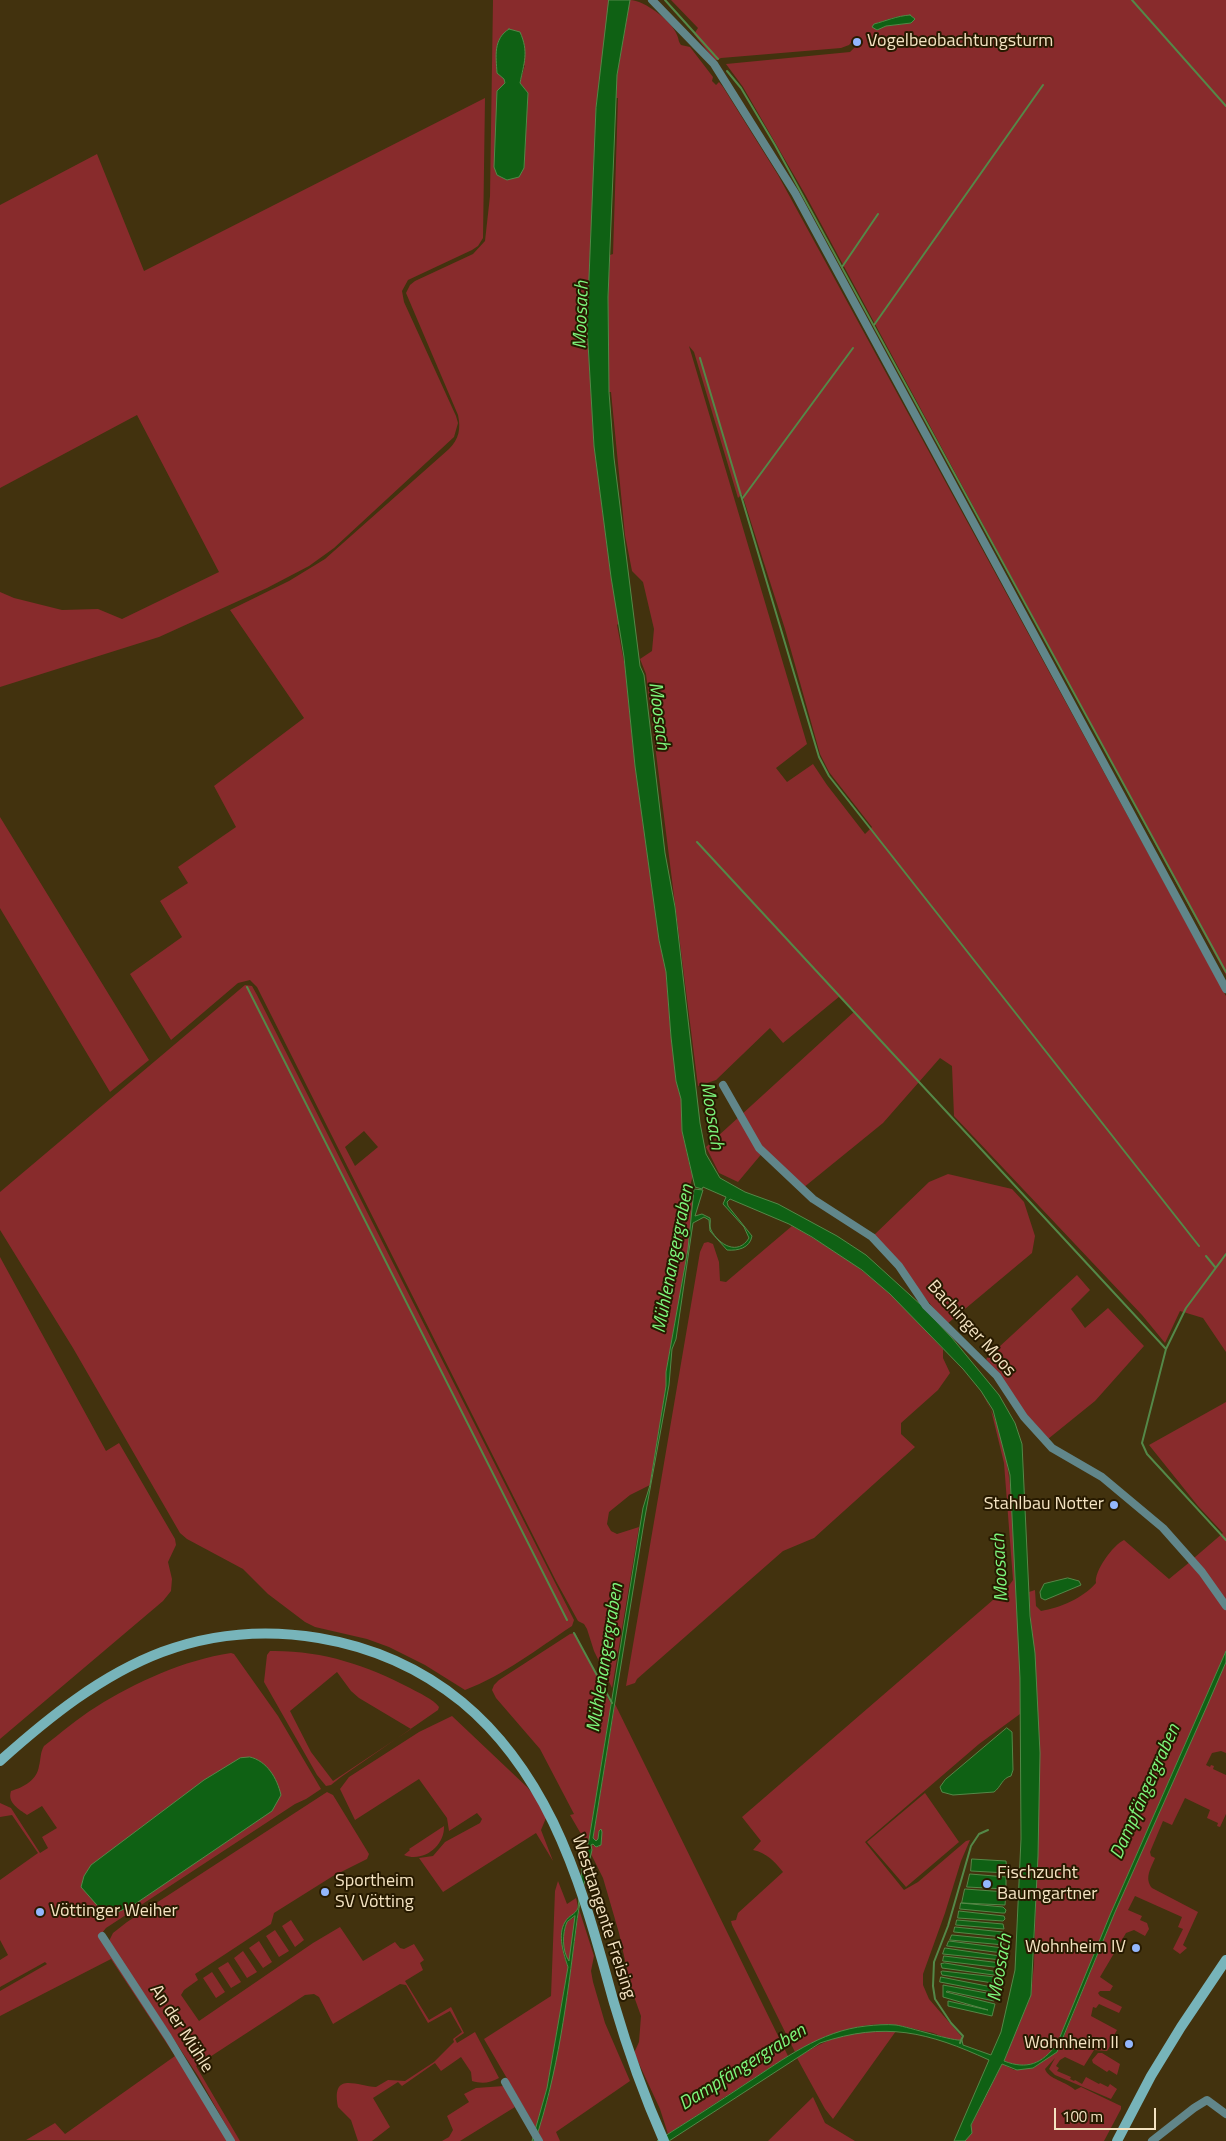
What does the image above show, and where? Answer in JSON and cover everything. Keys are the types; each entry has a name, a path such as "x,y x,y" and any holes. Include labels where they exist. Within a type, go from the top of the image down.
{"main road":[{"name":"Westtangente Freising","path":"0,1761 45,1723 85,1693 123,1670 148,1658 186,1645 222,1637 262,1634 302,1635 344,1643 378,1654 419,1673 460,1701 487,1726 511,1753 534,1788 554,1824 577,1880 630,2055 662,2136"},
{"path":"1117,2141 1151,2076 1226,1960"}],"street":[{"path":"652,0 714,64 795,193 1226,990"},
{"name":"Bachinger Moos","path":"723,1085 759,1148 813,1199 872,1237 899,1266 926,1306 997,1376 1024,1417 1052,1448 1102,1477 1163,1528 1192,1559 1226,1606"},
{"name":"An der Mühle","path":"102,1936 200,2087 232,2141"},
{"path":"505,2082 539,2141"},
{"path":"1152,2141 1207,2100 1226,2114"}],"shaded area":[{"path":"493,0 609,0 596,108 587,326 594,446 619,623 617,625 625,667 635,766 659,940 666,972 676,1081 681,1099 682,1131 693,1175 689,1190 691,1197 694,1197 688,1249 666,1372 666,1386 650,1485 630,1495 609,1512 607,1524 611,1531 617,1534 639,1527 612,1688 594,1651 587,1629 584,1624 578,1621 556,1581 257,987 250,980 238,983 171,1040 130,974 182,937 160,901 188,883 178,867 236,827 214,786 304,718 230,610 289,581 325,559 449,449 457,438 459,429 458,415 406,293 410,285 415,281 473,254 485,241 490,196","holes":["525,65 520,83 528,93 524,168 504,79","364,1131 378,1147 355,1166 345,1147"]},
{"path":"609,0 630,0 617,75 608,297 609,392 614,458 640,666 644,675 665,853 675,907 700,1123 706,1154 720,1178 745,1192 778,1204 837,1236 866,1255 921,1305 952,1338 999,1395 1015,1423 1022,1444 1030,1616 1035,1653 1040,1753 1038,1856 1031,1995 1004,2061 1020,2065 1034,2063 1040,2061 1057,2044 1110,1915 1226,1651 1226,1662 1115,1912 1057,2052 1033,2068 1017,2070 1002,2064 971,2125 972,2133 965,2141 954,2141 989,2060 946,2042 906,2033 886,2031 843,2036 820,2043 669,2141 657,2141 803,2047 849,2029 873,2025 896,2025 962,2040 963,2045 991,2055 1001,2032 1015,1970 1021,1839 1020,1678 1010,1475 993,1410 981,1391 963,1369 890,1294 862,1270 789,1224 730,1199 727,1202 728,1206 752,1236 746,1246 735,1250 727,1250 710,1231 709,1220 704,1217 693,1223 676,1339 672,1349 669,1385 644,1522 593,1838 596,1841 598,1839 601,1829 601,1845 596,1847 593,1844 591,1845 592,1850 577,1918 556,2063 535,2141 532,2141 547,2088 568,1967 561,1939 565,1922 578,1908 582,1868 589,1840 643,1508 650,1485 666,1386 666,1372 688,1249 694,1189 703,1190 695,1216 702,1214 710,1218 711,1230 719,1240 724,1244 734,1247 745,1243 749,1238 744,1227 723,1204 726,1197 703,1187 702,1189 695,1187 682,1131 681,1099 676,1081 666,972 659,940 635,766 624,657 611,577 594,446 587,326 596,108","holes":["575,1916 569,1961 564,1947 564,1931 567,1922"]},
{"path":"630,0 650,7 664,18 674,29 681,45 690,47 713,77 712,81 716,85 719,82 723,87 778,175 1226,996 1226,1352 1203,1318 1180,1311 1165,1343 1142,1315 954,1116 952,1066 940,1058 883,1123 803,1188 764,1151 738,1182 719,1173 706,1147 855,1011 840,996 783,1043 770,1028 716,1080 698,1086 646,674 640,659 652,651 654,629 643,582 632,571 625,535 611,392 609,392 608,297 610,255 613,254 618,98 616,98 617,75","holes":["689,346 694,352 738,498 742,494 785,629 820,754 829,772 872,827 865,834 813,764 787,782 776,768 807,744"]},
{"path":"671,0 1226,0 1226,975 806,196 743,87 726,64 850,52 861,41 856,37 849,45 841,48 721,58 715,61 694,34 698,28","holes":["910,15 912,23 886,26 877,30 874,24 895,17"]},
{"path":"910,15 915,19 911,23 886,26 877,30 872,27 874,24 896,17"},
{"path":"509,29 520,32 523,39 525,58 520,83 528,93 524,168 519,177 507,180 497,175 494,167 497,91 505,83 504,79 497,73 497,48 500,38"},
{"path":"485,98 483,238 478,246 472,250 408,280 402,291 404,302 456,416 458,423 454,437 334,548 309,566 267,588 159,637 0,687 0,592 14,598 62,610 98,609 122,619 219,572 137,415 0,488 0,205 97,154 144,271"},
{"path":"0,817 149,1060 110,1092 0,908"},
{"path":"245,985 252,986 257,995 574,1620 572,1626 520,1661 493,1677 465,1690 425,1665 389,1647 367,1639 315,1627 305,1622 268,1594 243,1569 187,1539 180,1533 73,1348 0,1230 0,1192"},
{"path":"948,1174 1012,1189 1024,1202 1035,1236 1032,1253 947,1324 873,1236 929,1182"},
{"path":"792,1226 865,1273 893,1297 943,1349 943,1358 950,1373 938,1390 901,1423 901,1434 915,1447 814,1538 783,1551 637,1679 635,1683 626,1686 700,1252 704,1243 713,1244 719,1262 720,1281 726,1282"},
{"path":"0,1257 106,1451 119,1443 175,1539 176,1545 168,1562 172,1579 171,1591 163,1601 0,1739"},
{"path":"1077,1275 1090,1290 1071,1309 1085,1328 1108,1308 1144,1346 1095,1401 1048,1439 1026,1414 986,1359"},
{"path":"1226,1402 1226,1603 1194,1558 1223,1533 1198,1506 1149,1445"},
{"path":"991,1410 1005,1452 1009,1473 1018,1618 1020,1714 979,1744 865,1842 904,1890 918,1882 966,1841 970,1840 961,1861 923,1974 923,1985 929,1999 961,2036 962,2040 958,2041 933,2033 882,2024 856,2027 843,2031 818,2040 795,2052 731,1921 736,1920 738,1913 783,1872 770,1858 753,1850 761,1841 742,1817 1008,1587 1013,1580 1004,1463"},
{"path":"1124,1540 1169,1579 1191,1561 1226,1610 1226,1651 1110,1915 1057,2044 1040,2061 1027,2065 1012,2064 1004,2061 1031,1995 1034,1965 1040,1753 1029,1592 1035,1590 1036,1606 1041,1611 1063,1605 1078,1598 1096,1583 1101,1565 1115,1547"},
{"path":"1068,1578 1079,1581 1081,1585 1045,1600 1041,1598 1040,1592 1044,1584"},
{"path":"575,1633 611,1704 588,1846 570,1815 574,1814 540,1749 496,1698 492,1690 499,1680 570,1634"},
{"path":"270,1651 289,1651 343,1660 377,1672 426,1696 439,1707 438,1710 411,1729 359,1698 351,1691 337,1672 290,1711 311,1752 333,1781 396,1739 331,1785 326,1786 317,1775 264,1682 267,1655"},
{"path":"231,1653 234,1654 278,1716 321,1789 295,1804 106,1928 102,1933 228,2141 26,2140 55,2123 65,2134 175,2056 111,1959 0,2016 0,1991 47,1964 45,1962 0,1987 0,1960 8,1955 0,1940 0,1880 38,1853 12,1815 0,1817 0,1803 11,1808 40,1853 48,1848 42,1837 57,1828 42,1806 27,1815 14,1805 10,1795 11,1791 25,1785 36,1775 44,1746 89,1711 144,1681 196,1661"},
{"path":"1226,1662 1226,1753 1221,1751 1212,1753 1206,1765 1214,1766 1213,1769 1226,1775 1226,1814 1220,1827 1217,1826 1218,1823 1207,1818 1210,1810 1185,1798 1172,1825 1163,1821 1150,1852 1151,1856 1155,1858 1148,1877 1152,1888 1198,1912 1183,1945 1187,1948 1180,1954 1173,1949 1183,1929 1178,1927 1182,1917 1135,1896 1128,1910 1142,1916 1140,1920 1147,1923 1149,1929 1145,1936 1134,1930 1126,1933 1100,1977 1113,1986 1110,1991 1100,1991 1098,1993 1100,1996 1122,2007 1119,2013 1099,2004 1096,2008 1093,2007 1091,2016 1117,2030 1113,2037 1115,2039 1107,2051 1094,2050 1084,2066 1065,2057 1056,2066 1059,2068 1057,2071 1071,2077 1070,2079 1074,2081 1082,2084 1086,2077 1108,2087 1110,2084 1117,2089 1111,2099 1055,2075 1049,2069 1055,2058 1045,2069 1054,2078 1075,2090 1081,2087 1121,2106 1104,2141 965,2141 972,2133 971,2126 1002,2064 1014,2070 1033,2068 1058,2051 1115,1912"},
{"path":"615,1704 788,2056 668,2134 660,2109 634,2053 639,2042 641,2016 631,1988 619,1933 603,1878 591,1854 591,1845 599,1847 599,1831 598,1839 596,1841 593,1838"},
{"path":"452,1716 527,1787 537,1799 546,1818 541,1830 553,1861 536,1833 443,1892 419,1858 433,1856 445,1842 480,1823 482,1819 477,1813 449,1831 447,1818 419,1779 355,1820 340,1789 349,1777 419,1732"},
{"path":"1007,1728 1012,1732 1013,1770 1011,1776 994,1792 953,1795 942,1792 940,1787 945,1780"},
{"name":"Vöttinger Weiher","path":"250,1757 266,1766 277,1782 281,1795 272,1811 135,1904 111,1915 103,1912 81,1887 84,1876 91,1865 204,1780 240,1758"},
{"path":"327,1792 333,1795 369,1854 367,1859 333,1876 274,1913 271,1924 195,1974 198,1980 184,1990 181,1995 199,2021 313,1943 340,1927 363,1961 395,1942 400,1948 404,1949 414,1944 424,1960 420,1963 423,1970 405,1981 429,2020 451,2007 464,2033 455,2039 457,2043 475,2032 499,2078 486,2082 472,2081 471,2072 461,2057 441,2071 435,2063 402,2086 398,2082 373,2098 390,2127 372,2141 358,2141 351,2120 338,2107 338,2089 347,2083 376,2087 388,2080 405,2081 434,2062 454,2042 453,2039 462,2032 450,2011 428,2023 406,1985 400,1984 333,2024 319,1997 314,1994 305,1995 196,2066 240,2141 235,2141 198,2076 109,1941 113,1933 127,1922"},
{"path":"925,1793 959,1842 906,1887 867,1842"},
{"path":"444,1826 441,1840 432,1851 418,1857 404,1855 409,1849"},
{"path":"972,1859 1006,1861 1007,1873 971,1871"},
{"path":"970,1874 1006,1877 1006,1889 967,1887"},
{"path":"558,1881 567,1904 576,1898 578,1908 566,1921 562,1932 564,1956 568,1967 547,2088 536,2128 484,2039 551,1996 555,1891"},
{"path":"965,1889 1006,1892 1005,1905 962,1903"},
{"path":"961,1903 1003,1907 1006,1910 1005,1913 1002,1913 960,1909"},
{"path":"579,1909 594,1956 591,1971 605,2023 630,2081 556,2132 560,2141 543,2141 538,2131 548,2099 567,1998"},
{"path":"959,1911 1004,1916 1005,1919 1003,1921 958,1918"},
{"path":"576,1916 569,1961 564,1947 564,1932 567,1922"},
{"path":"291,1920 304,1940 295,1947 282,1926"},
{"path":"957,1920 1003,1924 1004,1929 956,1925"},
{"path":"955,1927 1003,1932 1005,1935 1003,1937 954,1932"},
{"path":"275,1930 289,1951 279,1957 266,1936"},
{"path":"952,1935 1003,1940 1004,1945 950,1940"},
{"path":"259,1941 272,1962 263,1968 249,1948"},
{"path":"949,1941 1003,1948 1003,1953 947,1946"},
{"path":"945,1948 1000,1956 1002,1960 943,1954"},
{"path":"243,1951 257,1972 247,1978 234,1958"},
{"path":"944,1956 1001,1963 1002,1968 943,1961"},
{"path":"228,1962 241,1982 231,1988 218,1968"},
{"path":"945,1963 999,1972 1001,1976 942,1968 941,1964"},
{"path":"212,1972 225,1992 216,1998 203,1978"},
{"path":"941,1972 995,1977 999,1978 999,1984 942,1975"},
{"path":"941,1977 997,1988 994,2001 946,1992 995,2004 992,2016 948,2006 948,2001 988,2010 943,1997 943,1985 992,1994 992,1992 940,1982"},
{"path":"875,2030 896,2031 833,2119 825,2109 797,2058 817,2046 834,2039"},
{"path":"1098,2053 1102,2053 1120,2064 1117,2075 1109,2070 1107,2072 1093,2063 1092,2060"},
{"path":"504,2086 515,2107 460,2141 442,2141 449,2137 453,2130 447,2116 469,2102 464,2094 476,2088"},
{"path":"813,2097 825,2123 855,2141 768,2141"}],"waterway":[{"path":"665,0 718,59"},
{"path":"1132,0 1226,106"},
{"path":"727,71 741,88 775,145 1226,972"},
{"path":"874,325 1043,85"},
{"path":"842,267 878,214"},
{"path":"742,499 853,348"},
{"path":"700,358 819,757 829,776 1199,1246"},
{"path":"697,842 1166,1349"},
{"path":"247,987 567,1620"},
{"name":"Dampfängergraben","path":"1226,1254 1186,1308 1166,1349 1142,1443 1147,1454 1226,1540"},
{"path":"1206,1256 1215,1267"},
{"name":"Mühlenangergraben","path":"574,1633 612,1703"},
{"path":"960,2043 963,2036 951,2023 935,1999 933,1986 934,1962 948,1926 971,1846 979,1834 988,1830"}],"place":[{"name":"Vogelbeobachtungsturm","path":"857,42"},
{"name":"Stahlbau Notter","path":"1114,1505"},
{"name":"Fischzucht Baumgartner","path":"987,1884"},
{"name":"Sportheim SV Vötting","path":"325,1892"},
{"name":"Vöttinger Weiher","path":"40,1912"},
{"name":"Wohnheim IV","path":"1136,1948"},
{"name":"Wohnheim II","path":"1129,2044"}],"water label":[{"name":"Moosach","path":"582,315"},
{"name":"Moosach","path":"658,716"},
{"name":"Moosach","path":"711,1116"},
{"name":"Moosach","path":"1001,1568"},
{"name":"Moosach","path":"1001,1968"}]}
